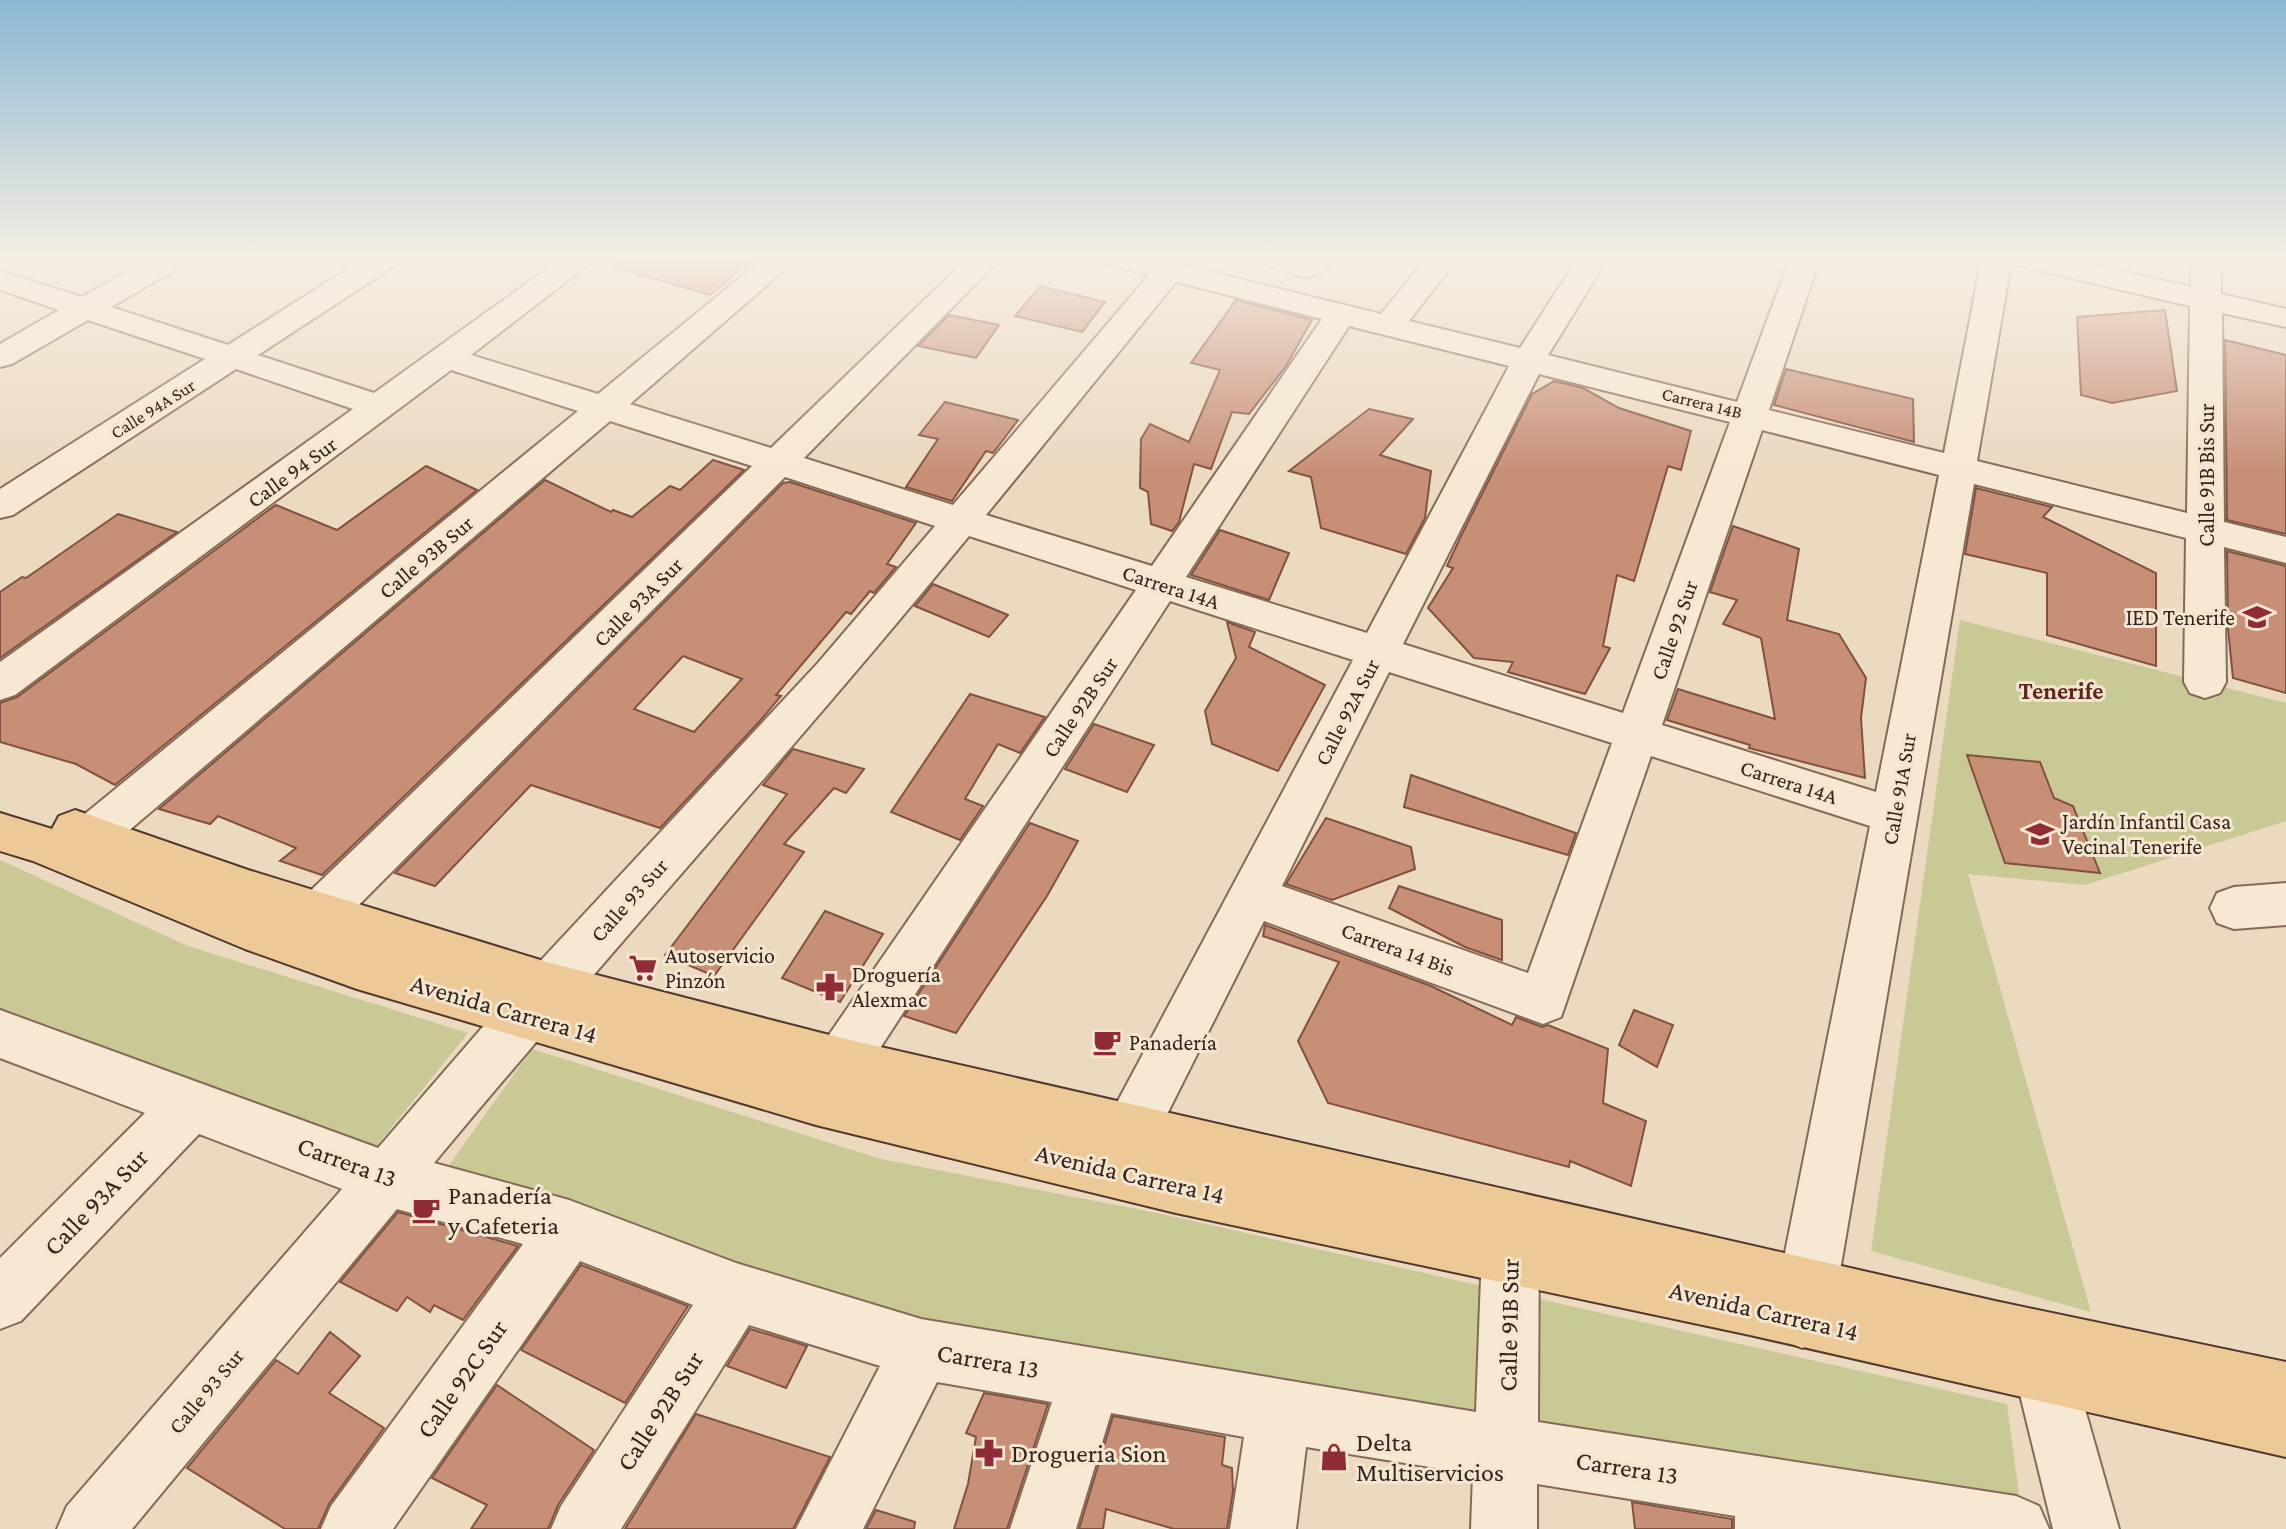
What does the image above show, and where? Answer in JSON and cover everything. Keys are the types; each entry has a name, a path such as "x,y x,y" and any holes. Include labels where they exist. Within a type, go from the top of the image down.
{"main road":[{"name":"Avenida Carrera 14","path":"0,808 81,845 304,928 538,1001 829,1081 1511,1237 1750,1306 1804,1302 1995,1331 2286,1393"},
{"name":"Avenida Carrera 14","path":"0,832 81,845"},
{"name":"Avenida Carrera 14","path":"1804,1302 2045,1374 2286,1426"}],"street":[{"path":"0,357 48,329"},
{"path":"145,329 381,407"},
{"name":"Calle 94A Sur","path":"0,506 277,329"},
{"name":"Calle 94 Sur","path":"0,684 486,329"},
{"name":"Calle 93B Sur","path":"81,845 698,329"},
{"name":"Calle 93A Sur","path":"304,928 914,329"},
{"name":"Calle 93 Sur","path":"90,1529 538,1001 832,675 1120,329"},
{"name":"Calle 92B Sur","path":"829,1081 1331,329"},
{"name":"Carrera 14B","path":"1411,329 2286,550"},
{"name":"Calle 92A Sur","path":"1120,1150 1529,360 1548,329"},
{"name":"Calle 92 Sur","path":"1543,1001 1780,329"},
{"name":"Calle 91A Sur","path":"1804,1302 1984,329"},
{"name":"Calle 91B Bis Sur","path":"2205,682 2206,329"},
{"name":"Carrera 14A","path":"448,358 1895,816"},
{"name":"Carrera 14 Bis","path":"1252,896 1543,1001"},
{"path":"2234,908 2286,904"},
{"name":"Carrera 13","path":"0,1034 386,1178 569,1228 736,1292 921,1349 1506,1449 1766,1509 2016,1529"},
{"name":"Calle 93A Sur","path":"0,1300 191,1104"},
{"name":"Calle 92C Sur","path":"354,1529 569,1228"},
{"name":"Calle 91B Sur","path":"1504,1529 1511,1237"},
{"name":"Calle 92B Sur","path":"584,1529 736,1292"},
{"path":"829,1529 921,1349"},
{"path":"2045,1374 2086,1529"},
{"path":"1043,1529 1090,1380"},
{"path":"1263,1529 1279,1412"}],"green space":[{"path":"1960,620 2286,703 2286,821 2085,885 1968,874 2091,1312 1871,1251"},
{"path":"0,860 188,946 468,1033 371,1153 0,1036"},
{"path":"532,1049 881,1159 1157,1213 2007,1404 2020,1502 963,1342 440,1178"}],"building":[{"path":"935,329 996,329 976,358 918,346"},
{"path":"1215,329 1307,329 1286,366 1249,414 1232,412 1211,469 1194,464 1179,522 1172,531 1151,524 1148,492 1140,488 1141,439 1150,424 1189,442 1220,370 1191,363"},
{"path":"2078,329 2168,329 2177,391 2112,403 2081,395"},
{"path":"2225,340 2286,355 2286,534 2227,520"},
{"path":"1786,369 1913,399 1914,442 1774,405"},
{"path":"1554,381 1583,388 1619,408 1691,431 1681,470 1668,466 1634,581 1617,575 1603,646 1610,648 1585,694 1508,672 1513,662 1474,658 1428,608 1453,568 1447,566 1532,394"},
{"path":"945,402 1018,420 993,453 986,451 952,501 906,487 938,439 919,435"},
{"path":"1369,409 1413,419 1380,455 1431,471 1425,518 1406,554 1321,528 1311,477 1289,471"},
{"path":"713,460 744,470 322,875 280,861 296,848 218,816 210,824 159,809 545,480 611,512 613,510 632,517 670,486 680,490"},
{"path":"426,466 477,490 115,785 76,764 0,742 0,703 17,697 276,505 337,530"},
{"path":"790,482 916,523 887,564 896,567 851,614 846,612 776,695 781,696 759,722 660,828 531,785 435,886 395,873 783,483","holes":["683,656 742,679 694,732 634,709"]},
{"path":"1976,488 2052,507 2043,517 2156,573 2156,666 2047,635 2047,573 1965,554"},
{"path":"118,514 177,532 0,658 0,592 22,577 26,578"},
{"path":"1733,526 1799,549 1787,620 1839,634 1866,678 1861,718 1865,778 1749,748 1750,745 1667,720 1678,689 1775,719 1761,638 1723,624 1737,600 1710,592"},
{"path":"1220,530 1289,553 1269,600 1191,575"},
{"name":"IED Tenerife","path":"2227,551 2286,566 2286,693 2233,678 2228,629"},
{"path":"933,584 1008,615 989,637 915,606"},
{"path":"1227,622 1255,632 1249,647 1325,685 1278,771 1212,744 1205,711 1236,658"},
{"path":"970,694 1045,717 1020,753 998,744 965,799 983,806 960,840 891,812"},
{"path":"1094,724 1154,745 1127,792 1065,769"},
{"path":"793,749 864,769 846,793 834,788 784,844 804,852 714,976 665,955 787,794 763,785"},
{"name":"Jardín Infantil Casa Vecinal Tenerife","path":"1967,755 2040,762 2054,798 2073,806 2100,873 2005,863"},
{"path":"1411,775 1576,833 1568,855 1404,807"},
{"path":"1326,818 1411,847 1415,869 1332,900 1286,884"},
{"path":"1030,823 1078,841 1047,896 956,1033 904,1016"},
{"path":"1399,886 1502,920 1502,960 1465,947 1389,908"},
{"path":"825,911 883,934 840,1002 782,978"},
{"path":"1265,925 1431,986 1512,1025 1516,1017 1542,1027 1548,1025 1608,1049 1603,1103 1646,1121 1631,1186 1570,1161 1569,1167 1328,1103 1298,1041 1339,962 1263,936"},
{"path":"1634,1010 1673,1025 1657,1067 1619,1045"},
{"path":"398,1212 518,1246 463,1320 434,1305 430,1312 407,1297 397,1311 340,1282"},
{"path":"581,1265 688,1306 625,1403 521,1350"},
{"path":"750,1329 807,1346 786,1388 727,1366"},
{"path":"330,1332 360,1356 329,1393 384,1428 329,1504 318,1529 285,1529 187,1468 276,1360 298,1374"},
{"path":"497,1385 594,1450 558,1505 548,1529 471,1529 487,1505 432,1478"},
{"path":"984,1393 1048,1404 1007,1529 954,1529 968,1484 976,1437 966,1433"},
{"path":"696,1414 830,1457 793,1529 625,1529"},
{"path":"1113,1416 1225,1437 1222,1465 1232,1468 1233,1491 1227,1529 1174,1529 1106,1509 1103,1529 1079,1529"},
{"path":"1632,1502 1732,1519 1732,1529 1635,1529"},
{"path":"876,1510 915,1522 914,1529 866,1529"}],"place":[{"name":"IED Tenerife","path":"2257,617"},
{"name":"Jardín Infantil Casa Vecinal Tenerife","path":"2040,834"},
{"name":"Autoservicio Pinzón","path":"643,968"},
{"name":"Droguería Alexmac","path":"830,987"},
{"name":"Panadería","path":"1107,1042"},
{"name":"Panadería y Cafeteria","path":"426,1210"},
{"name":"Drogueria Sion","path":"989,1453"},
{"name":"Delta Multiservicios","path":"1334,1457"}],"district":[{"name":"Tenerife","path":"2061,690"}]}
